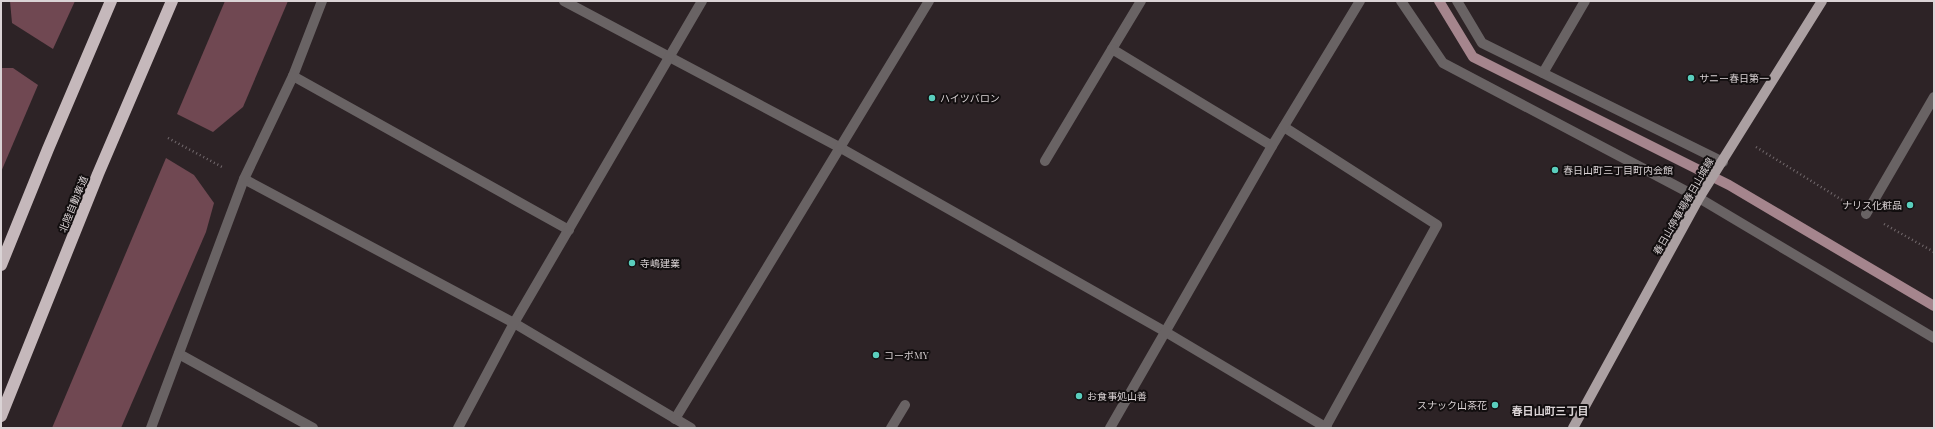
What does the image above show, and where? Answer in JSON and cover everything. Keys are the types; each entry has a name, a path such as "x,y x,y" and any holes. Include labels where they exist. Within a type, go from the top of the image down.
{"highway":[{"path":"1,265 48,149 111,1"},
{"name":"北陸自動車道","path":"1,416 98,174 172,1"}],"main road":[{"name":"春日山停車場春日山城線","path":"1573,428 1699,198 1723,162 1736,136 1822,1"}],"street":[{"path":"150,428 244,178 293,76 322,1"},
{"path":"564,1 668,58 839,147 1164,331 1326,428 1437,225 1284,127"},
{"path":"458,428 514,323 570,230 702,1"},
{"path":"675,419 929,1"},
{"path":"1045,161 1141,1"},
{"path":"1110,428 1164,331 1272,146 1360,1"},
{"path":"1401,1 1443,63 1699,198 1934,338"},
{"path":"1457,1 1482,44 1723,162"},
{"path":"1543,73 1584,1"},
{"path":"1112,49 1272,146"},
{"path":"293,76 570,230"},
{"path":"1866,214 1934,97"},
{"path":"244,178 514,323 691,428"},
{"path":"179,354 313,428"},
{"path":"891,428 905,405"}],"path":[{"path":"1736,136 1866,214 1934,252"},
{"path":"168,138 244,178"}],"shaded area":[{"path":"10,1 75,1 53,49 12,23"},
{"path":"225,1 288,1 243,107 213,132 177,114"},
{"path":"1,68 13,68 38,85 1,172"},
{"path":"166,158 194,175 214,203 206,232 121,428 52,428"}],"waterway":[{"path":"1439,1 1473,57 1729,185 1934,306"}],"place":[{"name":"サニー春日第一","path":"1691,78"},
{"name":"ハイツバロン","path":"932,98"},
{"name":"春日山町三丁目町内会館","path":"1555,170"},
{"name":"ナリス化粧品","path":"1910,205"},
{"name":"寺嶋建業","path":"632,263"},
{"name":"コーポMY","path":"876,355"},
{"name":"お食事処山善","path":"1079,396"},
{"name":"スナック山茶花","path":"1495,405"}],"district":[{"name":"春日山町三丁目","path":"1550,410"}]}
